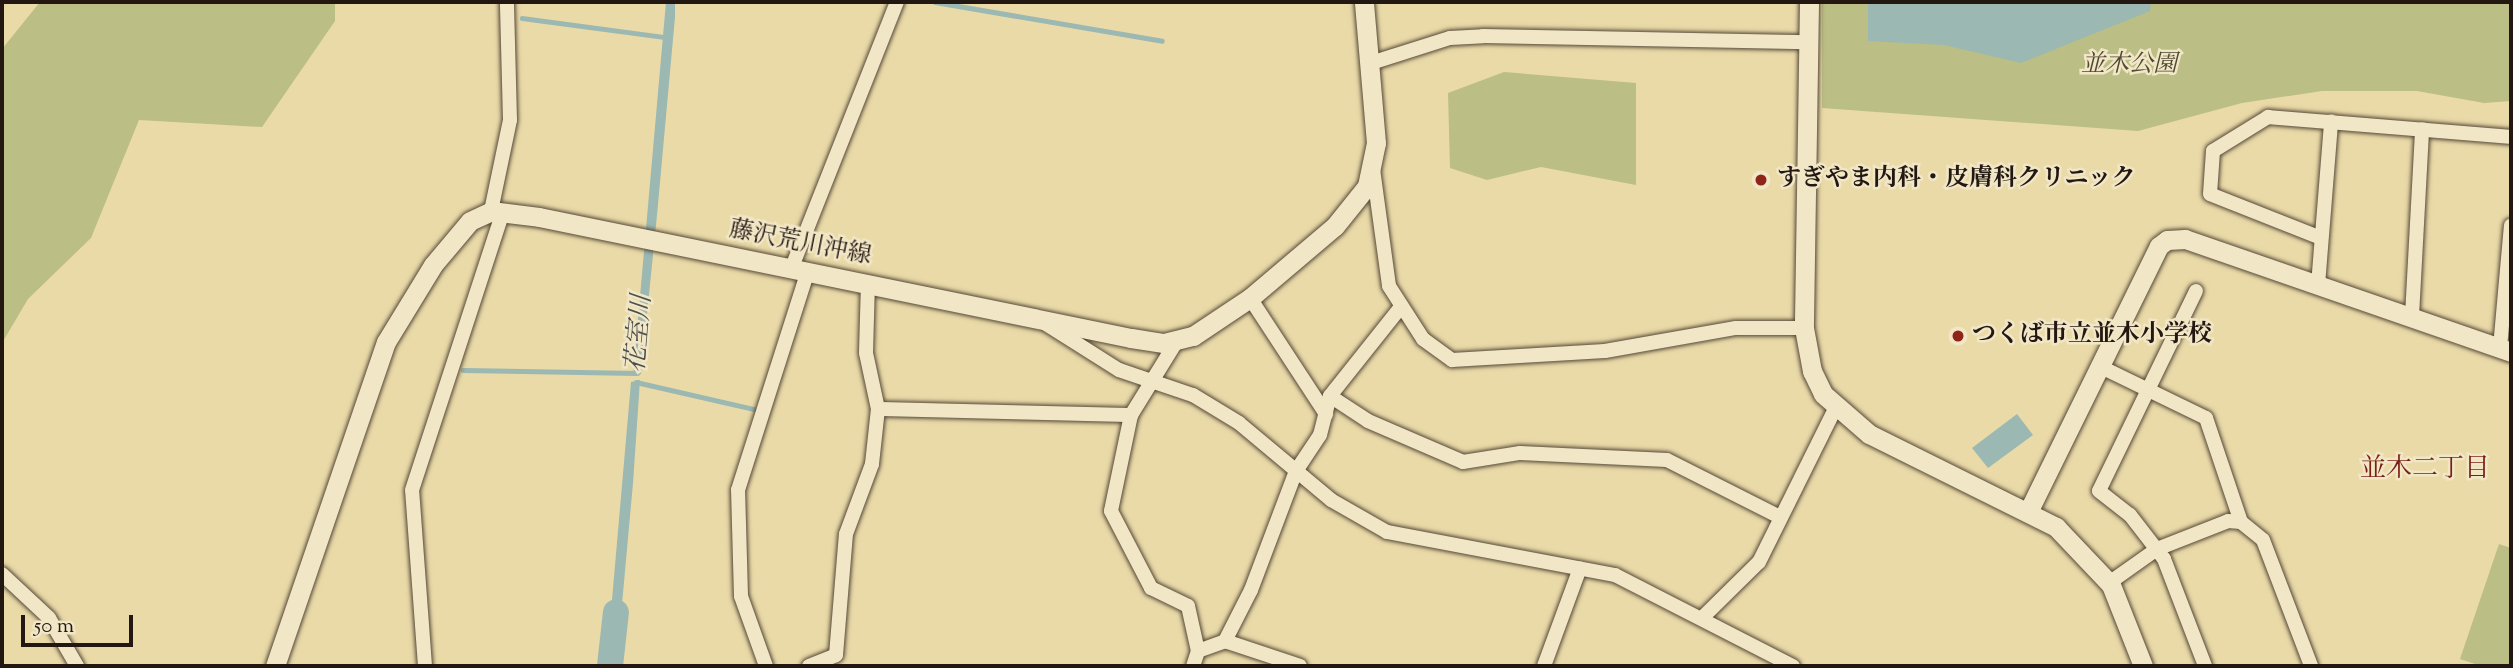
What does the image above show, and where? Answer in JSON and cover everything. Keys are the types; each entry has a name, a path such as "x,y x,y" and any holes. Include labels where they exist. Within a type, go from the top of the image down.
{"main road":[{"path":"1364,2 1371,63 1373,169"},
{"path":"1810,2 1804,328 1812,371 1835,409 1869,434 2029,510 2079,547 2109,583 2133,629 2143,666"},
{"name":"藤沢荒川沖線","path":"497,211 800,269 1131,338 1178,339 1211,326 1250,298 1348,212 1373,169"},
{"path":"275,666 386,342 457,231 497,211"},
{"path":"2029,510 2159,246 2167,240 2185,239 2506,350"}],"street":[{"path":"425,666 412,490 497,211 510,120 508,2"},
{"path":"766,666 741,596 738,490 800,269 897,2"},
{"path":"1371,63 1450,38 1483,36 1808,42"},
{"path":"2321,238 2210,194 2213,151 2268,117 2511,136"},
{"path":"2318,285 2331,122"},
{"path":"2412,316 2422,129"},
{"path":"1373,169 1383,261 1400,308 1438,354 1468,362 1605,351 1736,328 1804,328"},
{"path":"2506,350 2511,225"},
{"path":"808,666 835,655 846,534 872,464 878,409 866,353 868,283"},
{"path":"2196,291 2099,491 2130,515 2157,549 2179,587 2205,666"},
{"path":"1250,298 1326,414"},
{"path":"1198,651 1225,640 1251,590 1296,471 1320,435 1329,396 1400,308"},
{"path":"1042,321 1071,344 1150,381 1193,395 1239,423 1331,500 1387,532 1580,568 1646,587 1793,666"},
{"path":"1178,339 1131,415 1111,511 1151,589 1188,606 1198,651 1193,666"},
{"path":"2099,366 2206,418 2241,522 2263,540 2311,666"},
{"path":"1329,396 1368,421 1463,462 1520,453 1667,460 1780,517"},
{"path":"878,409 1131,415"},
{"path":"1703,617 1759,562 1780,517 1791,506 1835,409"},
{"path":"2109,583 2157,549 2215,525 2241,522"},
{"path":"1544,666 1580,568"},
{"path":"2,574 50,618 77,666"},
{"path":"1225,640 1300,666"}],"green space":[{"path":"40,2 335,2 335,21 262,127 139,120 91,238 28,299 2,343 2,49"},
{"name":"並木公園","path":"1822,2 2511,2 2511,101 2484,103 2417,91 2322,91 2242,103 2138,131 1822,108"},
{"path":"1504,72 1636,83 1636,185 1541,167 1487,180 1450,168 1448,93"},
{"path":"2499,544 2511,548 2511,666 2481,666 2460,659"}],"water":[{"path":"666,2 675,2 675,17 641,374 633,376"},
{"path":"1868,2 2151,2 2150,11 2021,63 1944,45 1868,41"},
{"path":"640,380 618,648 608,646 631,382"},
{"path":"2017,414 2033,435 1988,468 1972,448"}],"waterway":[{"path":"935,2 1162,41"},
{"path":"522,18 665,37"},
{"path":"463,370 637,373"},
{"path":"636,382 754,409"},
{"name":"花室川","path":"610,666 616,612"}],"place":[{"name":"すぎやま内科・皮膚科クリニック","path":"1761,180"},
{"name":"つくば市立並木小学校","path":"1958,336"}],"district":[{"name":"並木二丁目","path":"2425,470"}]}
